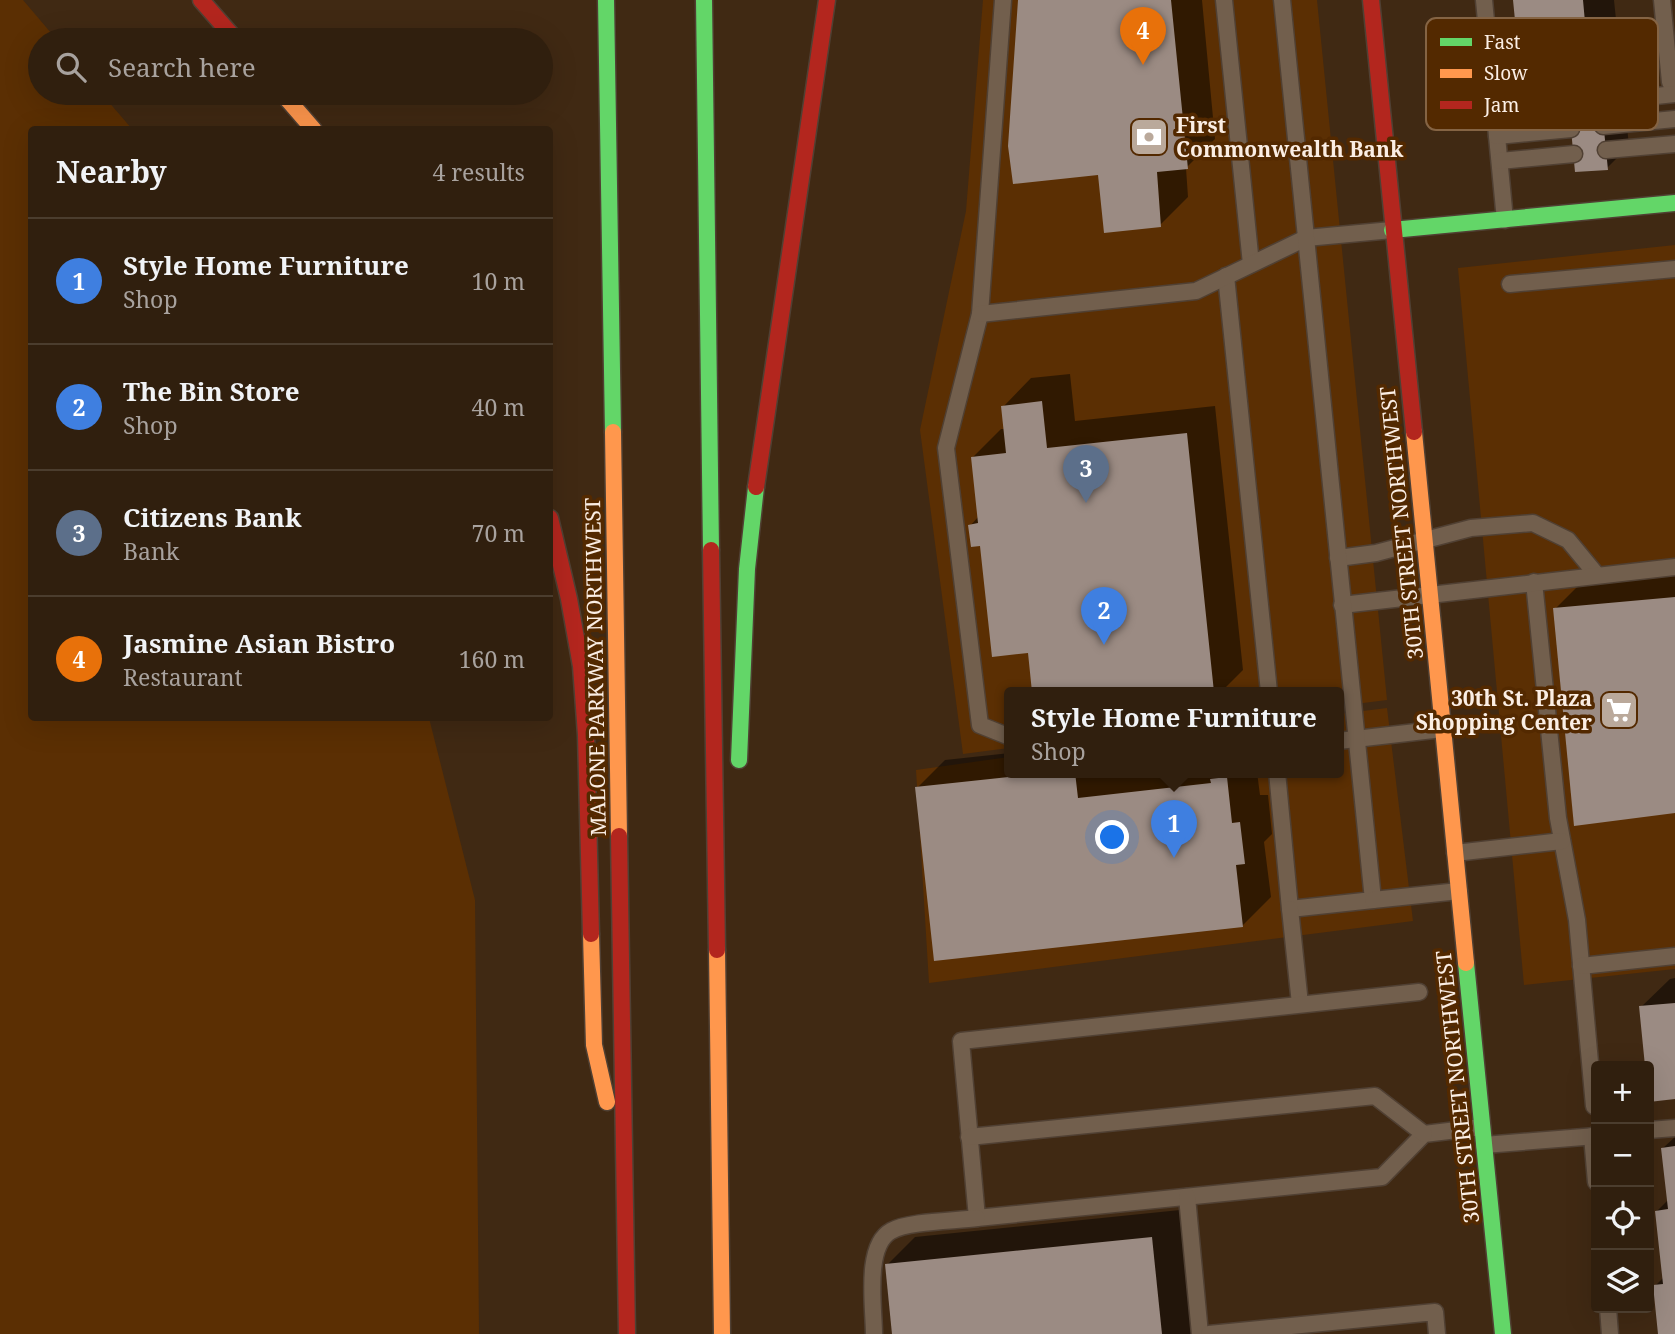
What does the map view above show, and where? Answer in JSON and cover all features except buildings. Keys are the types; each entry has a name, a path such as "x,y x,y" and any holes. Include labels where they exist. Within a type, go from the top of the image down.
{"main road":[{"path":"201,0 226,28"},
{"name":"MALONE PARKWAY NORTHWEST","path":"606,0 626,1334"},
{"path":"704,0 722,1334"},
{"path":"739,774 747,569 760,450 827,0"},
{"name":"30TH STREET NORTHWEST","path":"1371,0 1503,1334"},
{"path":"292,105 311,126"},
{"path":"1392,230 1675,203"},
{"path":"553,531 581,666 586,735 594,1045 624,1184"},
{"path":"719,1174 734,967"}],"lane":[{"path":"1003,0 980,314 946,448 980,725 1004,735"},
{"path":"1224,0 1251,264"},
{"path":"1282,0 1373,900"},
{"path":"1371,0 1376,0"},
{"path":"1484,0 1486,18"},
{"path":"1662,0 1673,88"},
{"path":"1496,130 1505,220"},
{"path":"1497,136 1560,130"},
{"path":"1606,150 1675,144"},
{"path":"1500,161 1574,154"},
{"path":"980,314 1196,290 1306,238 1392,230"},
{"path":"1510,284 1675,268"},
{"path":"1226,276 1268,687"},
{"path":"1338,558 1376,554 1471,528 1532,523 1567,540 1596,575"},
{"path":"1342,605 1675,567"},
{"path":"1534,582 1558,818 1577,920 1591,1074"},
{"path":"1344,740 1442,729"},
{"path":"1278,778 1300,1004"},
{"path":"1455,853 1562,841"},
{"path":"1290,909 1459,891"},
{"path":"1581,966 1675,956"},
{"path":"977,1218 961,1041 1419,992"},
{"path":"970,1137 1375,1096 1424,1134"},
{"path":"874,1334 874,1259 881,1239 891,1231 977,1218 1382,1177 1424,1134 1482,1127"},
{"path":"1654,1130 1675,1128"},
{"path":"1485,1145 1591,1136"},
{"path":"1187,1197 1200,1334"},
{"path":"1209,1334 1435,1312 1437,1334"},
{"path":"1608,1313 1610,1334"}],"shaded area":[{"path":"0,0 23,0 47,28 28,28 28,105 111,105 129,126 28,126 28,721 430,721 475,900 479,1334 0,1334"},
{"path":"983,0 1317,0 1387,700 1344,705 1344,687 1004,687 1004,749 963,754 920,430 966,211"},
{"path":"1675,245 1675,969 1524,985 1458,268"},
{"path":"1387,708 1413,921 929,983 916,770 1004,758 1004,778 1344,778 1344,713"}],"traffic: fast":[{"path":"606,0 613,432"},
{"path":"704,0 711,550"},
{"path":"1392,230 1675,203"},
{"path":"739,760 747,569 756,487"},
{"path":"1466,963 1503,1334"}],"traffic: slow":[{"path":"292,105 311,126"},
{"path":"613,432 619,836"},
{"path":"1414,432 1466,963"},
{"path":"591,934 594,1045 607,1102"},
{"path":"717,950 722,1334"}],"traffic: jam":[{"path":"201,0 226,28"},
{"path":"756,487 827,0"},
{"path":"1371,0 1414,432"},
{"path":"553,531 581,666 586,735 591,934"},
{"path":"711,550 717,950"},
{"path":"619,836 627,1334"}],"place":[{"name":"Jasmine Asian Bistro","path":"1143,65"},
{"name":"First Commonwealth Bank","path":"1149,137"},
{"name":"Citizens Bank","path":"1086,503"},
{"name":"The Bin Store","path":"1104,645"},
{"name":"30th St. Plaza Shopping Center","path":"1619,710"},
{"name":"Style Home Furniture","path":"1174,858"}]}
